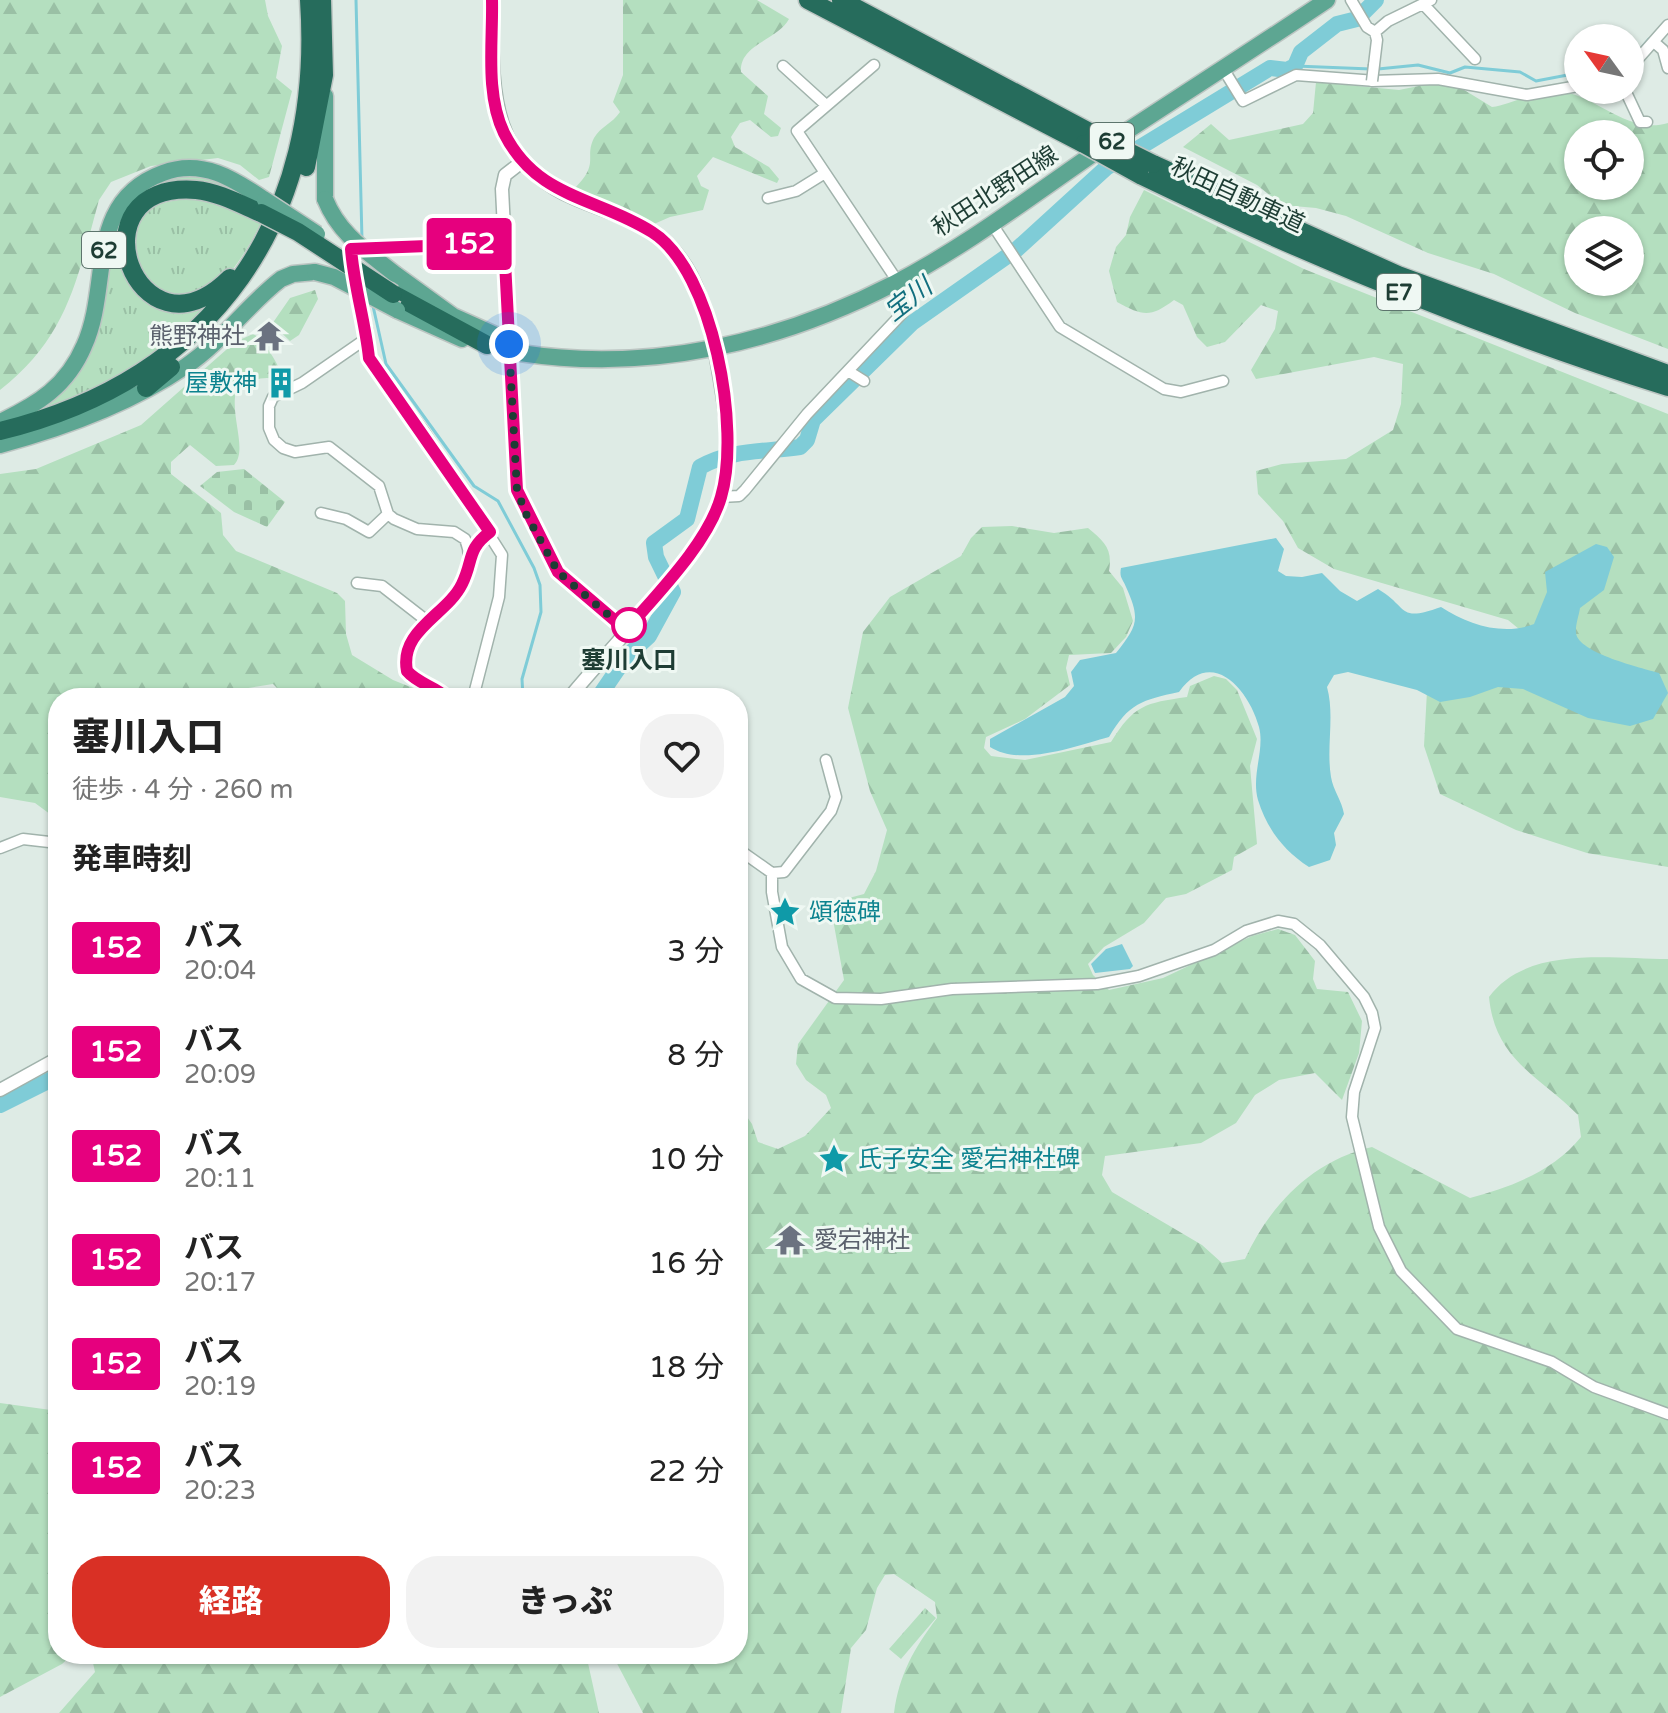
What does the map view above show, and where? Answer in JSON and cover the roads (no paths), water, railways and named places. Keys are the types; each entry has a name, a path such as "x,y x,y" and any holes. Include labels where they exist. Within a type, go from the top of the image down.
{"highway":[{"path":"309,0 312,62 294,168 266,213 237,270 206,297 178,303 161,299 142,287 131,274 124,245 127,230 139,209 159,195 199,190 266,213 396,291 496,343"},
{"path":"146,388 216,327 261,269 298,194 313,141 324,75 322,0"},
{"name":"秋田自動車道","path":"808,0 1147,169 1286,245 1378,285 1555,350 1668,387"},
{"name":"秋田自動車道","path":"841,0 1090,140"},
{"name":"秋田自動車道","path":"1147,169 1398,275 1668,374"},
{"path":"0,431 76,409 154,367 200,326 235,287 266,213"}],"main road":[{"name":"秋田北野田線","path":"496,343 568,353 660,356 714,348 811,323 897,282 992,224 1327,0"},
{"path":"324,75 325,199 332,217 396,291"},
{"name":"62","path":"0,422 51,394 68,375 92,326 112,217 139,184 169,170 201,169 240,183 266,213"},
{"path":"0,445 68,425 186,366 281,279 293,274 315,272 396,291"}],"street":[{"path":"492,0 497,110 503,132 523,161 563,193 653,232 677,254 700,295 714,348 728,441 727,470 711,522 663,586 577,688"},
{"path":"1353,3 1364,23 1375,32 1374,81"},
{"path":"1375,32 1399,16 1428,3 1475,59"},
{"path":"1644,53 1661,34"},
{"path":"1661,34 1668,68"},
{"path":"721,497 739,496 772,454 912,303 797,131 874,65"},
{"path":"783,66 826,105"},
{"path":"1224,70 1243,101 1296,75 1374,81 1438,79 1527,95 1564,88"},
{"path":"1632,104 1640,122 1647,122"},
{"path":"523,161 503,180 517,490 558,572 626,630"},
{"path":"768,198 796,191 825,173"},
{"path":"992,224 1060,327 1164,389 1181,392 1223,381"},
{"path":"475,688 503,576 502,555 490,532 369,358 355,293 351,249 504,243"},
{"path":"367,338 302,383 273,397 269,406 269,428 274,440 295,452 329,447 379,486 388,514 406,526 454,532 465,539 470,550"},
{"path":"848,371 864,381"},
{"path":"321,513 346,519 369,532 388,514"},
{"path":"432,688 407,671 407,652 427,621 452,600 462,584 470,550 490,532"},
{"path":"357,583 382,586 427,621"},
{"path":"748,856 772,873 784,872 831,811 836,797 826,760"},
{"path":"0,848 23,839 48,842"},
{"path":"772,873 782,947 801,979 835,998 881,999 952,989 1097,984 1139,976 1214,950 1246,931 1278,921 1294,924 1320,945 1364,997 1372,1013 1375,1028 1354,1092 1352,1117 1379,1227 1388,1250 1411,1284 1457,1329 1552,1362 1594,1387 1668,1414"},
{"path":"0,1090 48,1064"}],"water":[{"path":"1276,538 1284,549 1278,571 1286,576 1322,573 1340,591 1357,601 1378,589 1410,613 1441,607 1463,619 1499,629 1534,624 1547,592 1545,572 1596,544 1607,547 1614,557 1604,590 1580,608 1576,633 1587,647 1599,653 1659,673 1668,693 1653,719 1630,726 1588,718 1523,689 1498,687 1470,697 1440,702 1417,690 1348,672 1334,675 1327,687 1330,766 1332,782 1344,814 1334,833 1336,845 1330,860 1309,867 1284,846 1266,820 1256,791 1259,727 1247,699 1228,678 1216,673 1204,673 1192,679 1179,692 1138,705 1123,717 1109,737 1033,755 1003,753 990,747 990,739 1065,697 1074,686 1071,672 1080,660 1116,653 1123,644 1132,629 1135,615 1121,568"},
{"path":"1122,944 1133,966 1130,969 1095,973 1091,964 1106,949"}],"waterway":[{"path":"356,0 362,240"},
{"name":"宝川","path":"605,688 626,657 649,636 673,592 656,557 654,543 687,519 700,467 736,454 800,447 807,440 813,420 912,323 1016,250 1106,168 1270,68 1287,70 1295,66 1301,52 1337,24 1357,19 1376,0"},
{"path":"1644,45 1649,39"},
{"path":"1378,69 1418,65 1450,73 1465,67 1520,72 1536,81 1564,76"},
{"path":"1295,66 1371,69"},
{"path":"373,306 386,364 474,486 498,501 534,568 540,585 541,612 522,679 522,688"},
{"name":"宝川","path":"0,1105 48,1081"}],"place":[{"name":"熊野神社","path":"269,336"},
{"name":"屋敷神","path":"281,383"},
{"name":"塞川入口","path":"629,625"},
{"name":"頌徳碑","path":"785,912"},
{"name":"氏子安全 愛宕神社碑","path":"834,1159"},
{"name":"愛宕神社","path":"790,1240"}]}
